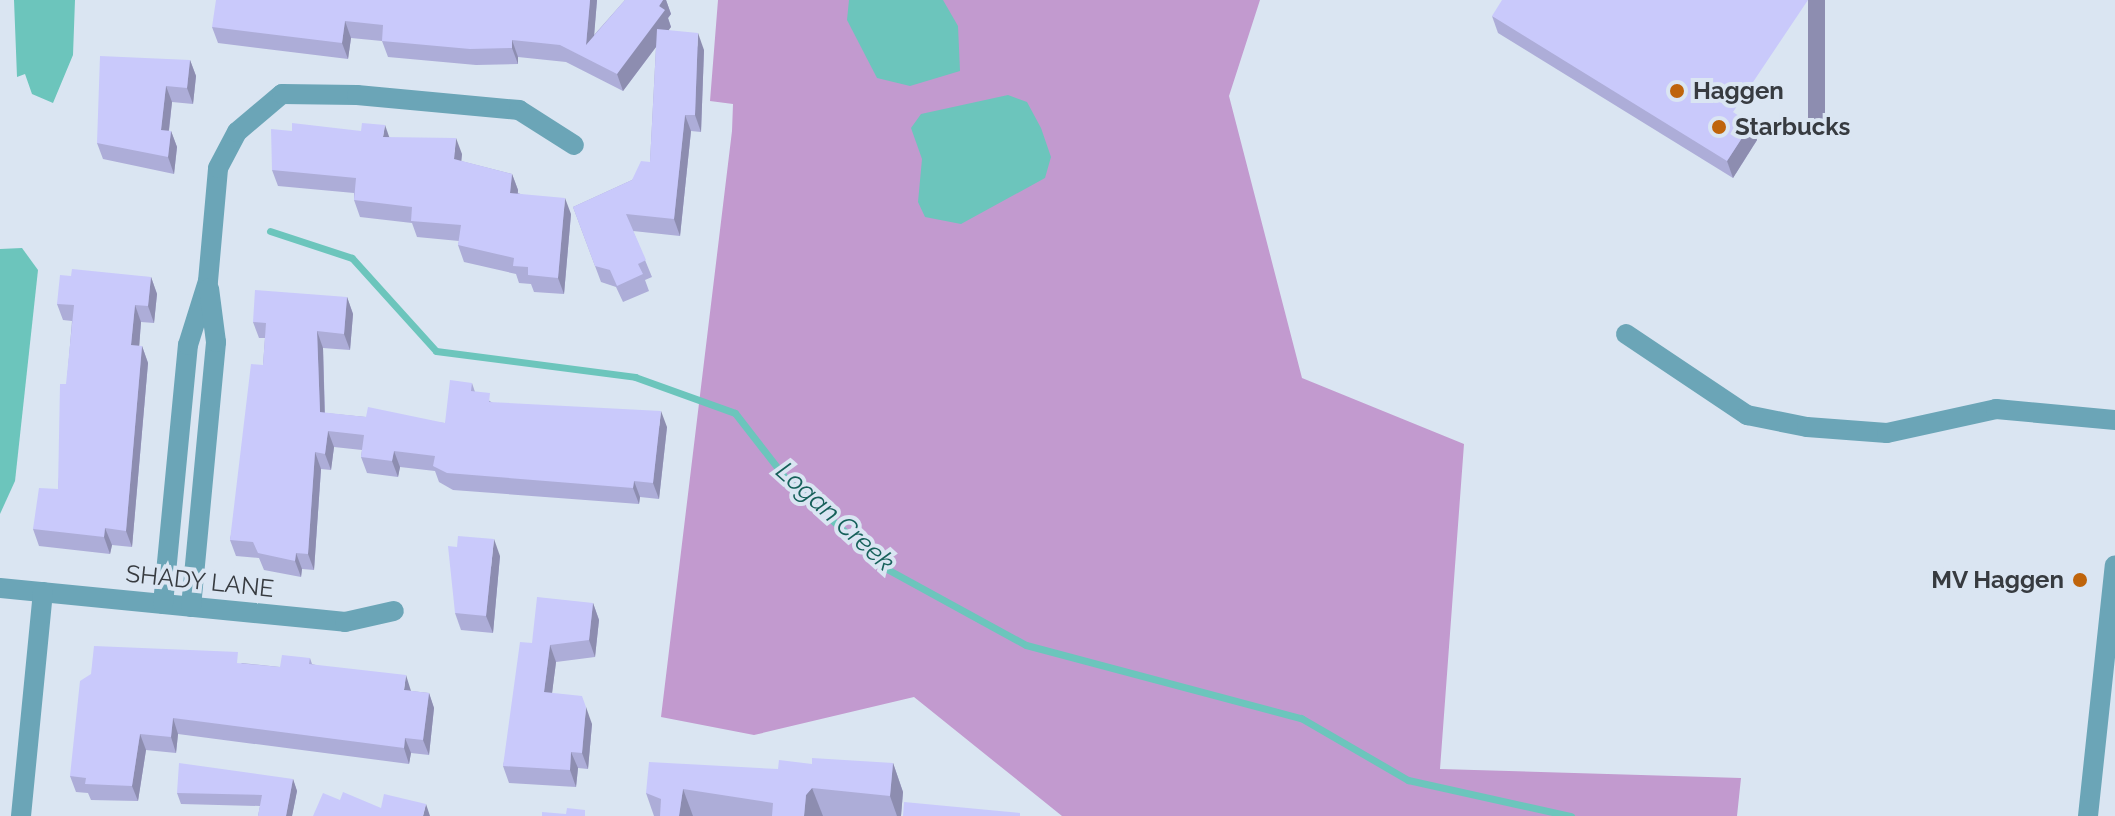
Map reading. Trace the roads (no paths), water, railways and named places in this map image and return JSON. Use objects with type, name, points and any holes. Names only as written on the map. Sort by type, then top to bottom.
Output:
[{"type":"street","points":[[163,604],[188,345],[208,281],[218,168],[237,132],[282,94],[519,110],[574,145]]},
{"type":"street","points":[[191,607],[216,342],[208,281]]},
{"type":"street","points":[[1626,334],[1747,415],[1807,427],[1887,433],[1996,409],[2115,420]]},
{"type":"street","points":[[2088,816],[2115,565]]},
{"type":"street","name":"SHADY LANE","points":[[0,588],[345,622],[394,611]]},
{"type":"street","points":[[21,816],[43,592]]},
{"type":"waterway","name":"Logan Creek","points":[[270,231],[352,258],[436,351],[635,377],[735,413],[787,480],[887,569],[1026,645],[1301,718],[1408,780],[1571,816]]},
{"type":"place","name":"Haggen","points":[[1677,91]]},
{"type":"place","name":"Starbucks","points":[[1719,127]]},
{"type":"place","name":"MV Haggen","points":[[2080,580]]}]
